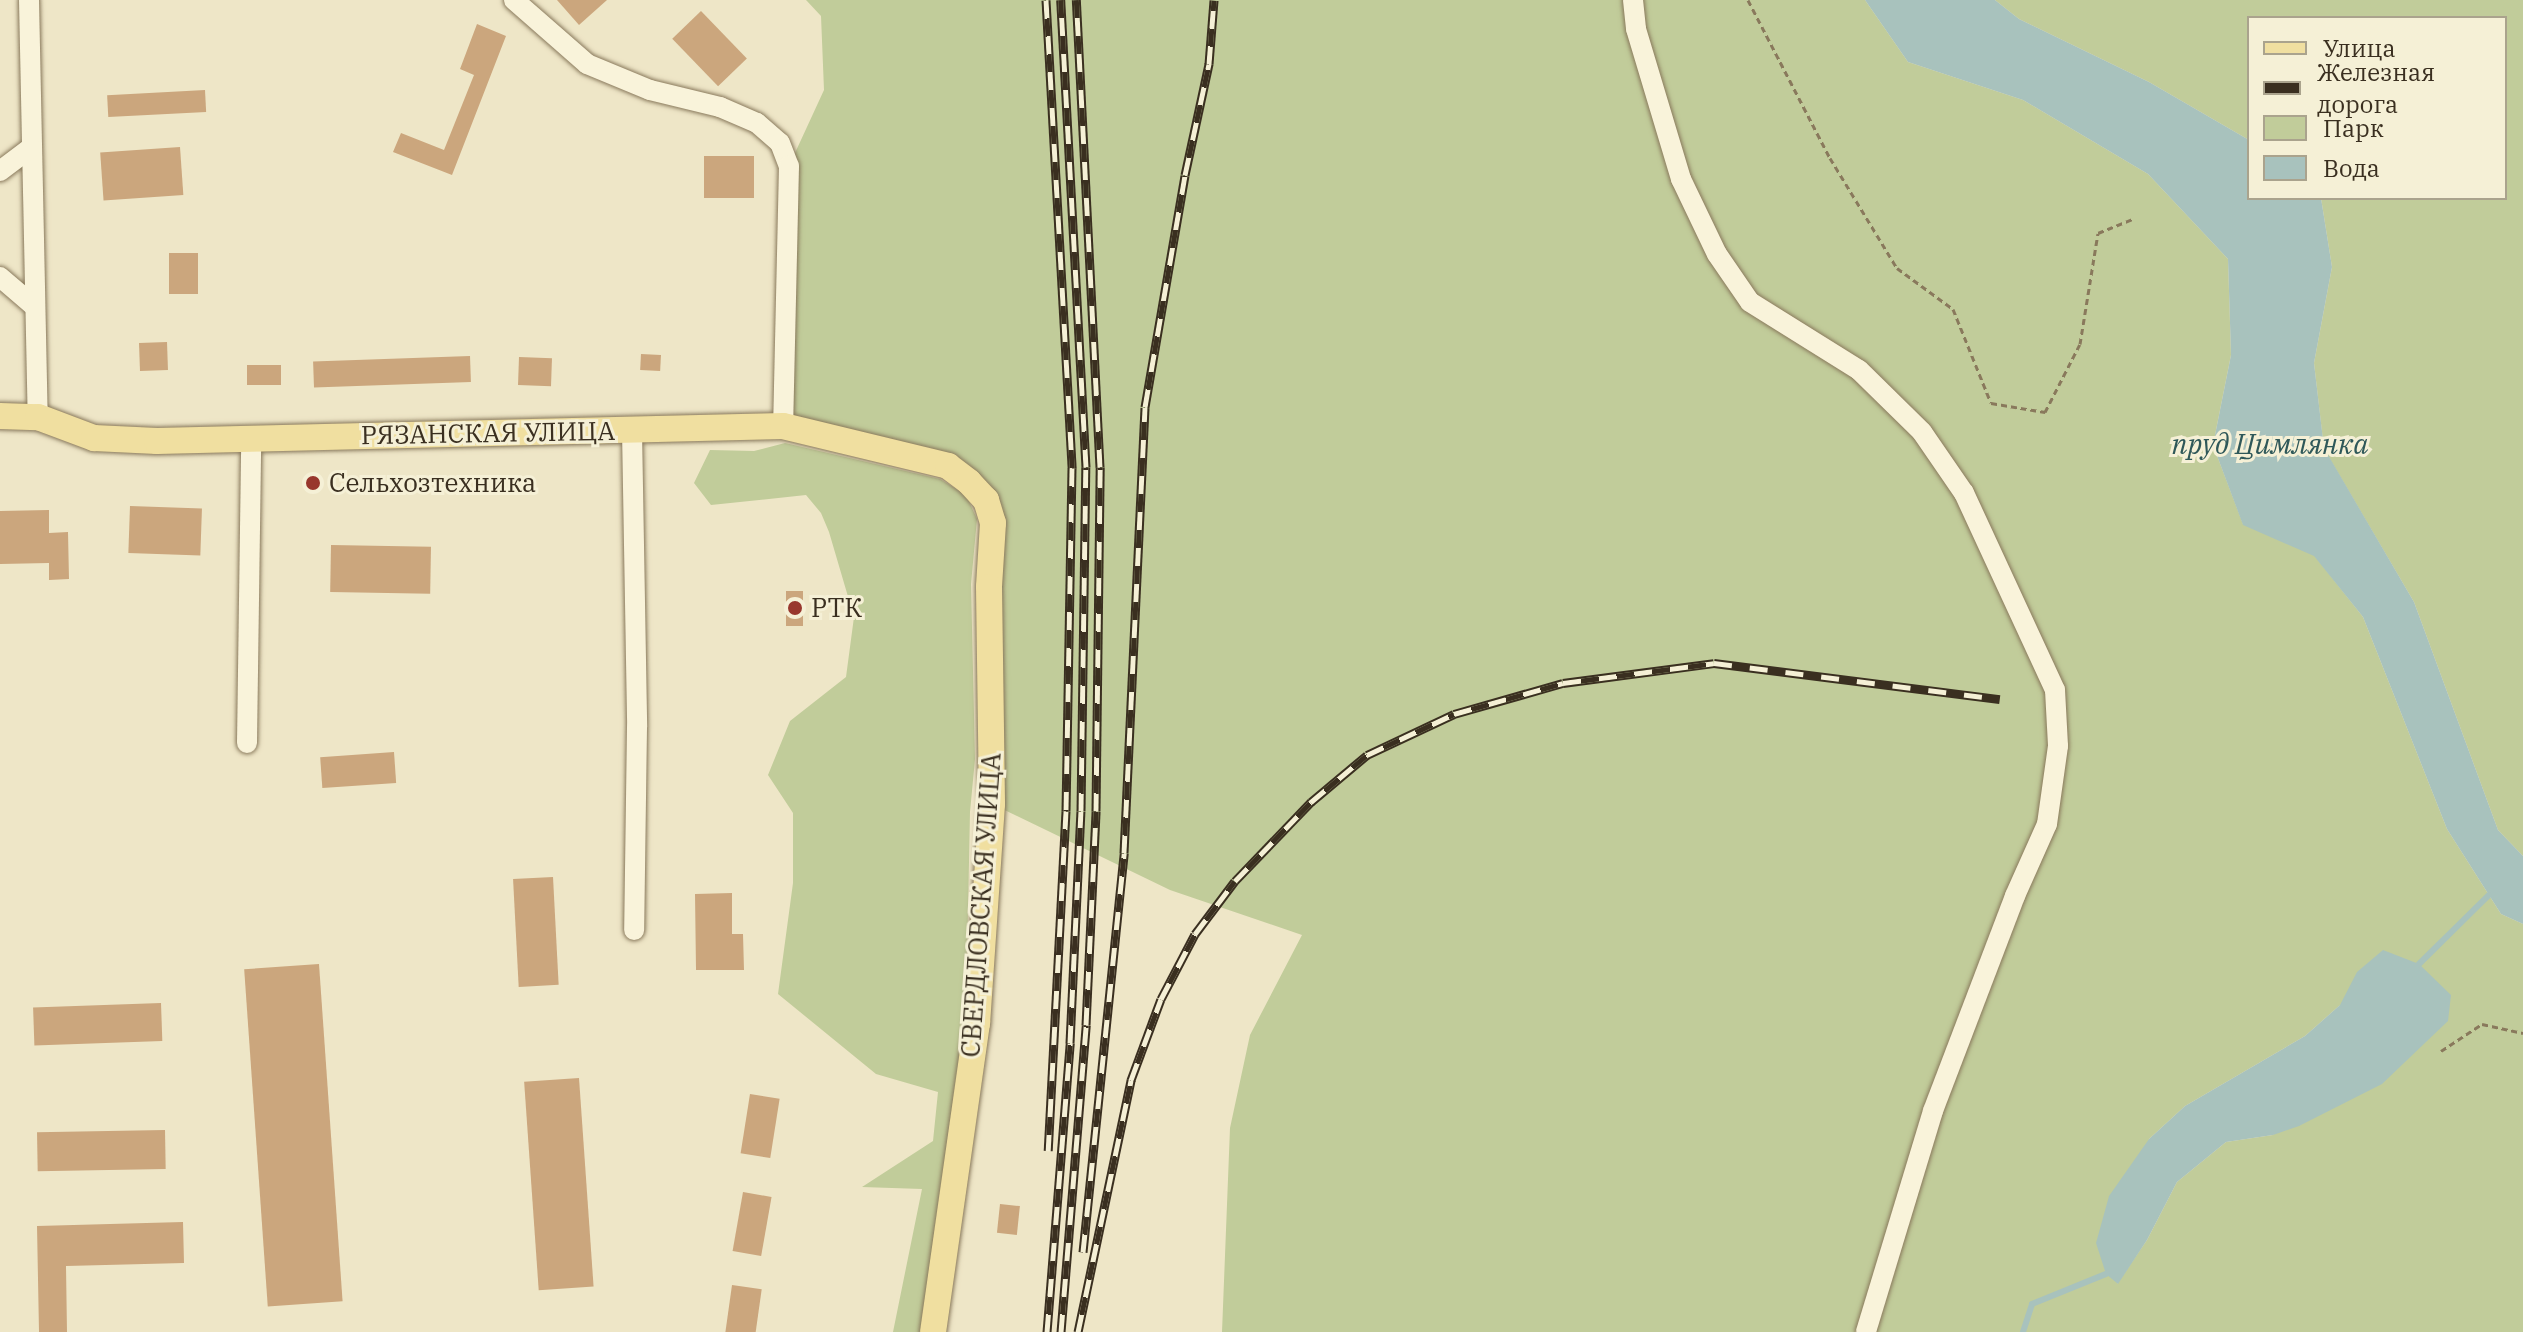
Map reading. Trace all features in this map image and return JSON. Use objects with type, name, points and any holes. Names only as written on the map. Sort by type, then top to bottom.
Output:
[{"type":"main road","name":"РЯЗАНСКАЯ УЛИЦА","points":[[0,416],[38,417],[94,438],[251,439],[783,426],[948,466],[969,482]]},
{"type":"main road","name":"СВЕРДЛОВСКАЯ УЛИЦА","points":[[933,1332],[977,1023],[992,804],[989,587],[993,523],[986,500],[969,482]]},
{"type":"street","points":[[29,0],[38,417]]},
{"type":"street","points":[[514,0],[587,64],[650,90],[720,107],[757,123],[780,143],[789,166],[783,426]]},
{"type":"street","points":[[1633,0],[1636,29],[1681,179],[1717,254],[1750,302],[1859,370],[1922,432],[1964,493],[2055,690],[2058,746],[2047,824],[2015,896],[1933,1111],[1871,1307],[1866,1332]]},
{"type":"street","points":[[0,171],[31,148]]},
{"type":"street","points":[[0,277],[35,307]]},
{"type":"street","points":[[632,430],[637,727],[634,930]]},
{"type":"street","points":[[247,743],[251,439]]},
{"type":"path","points":[[1748,0],[1830,158],[1897,268],[1953,309],[1991,403],[2045,412],[2080,344],[2098,233],[2132,219]]},
{"type":"path","points":[[2441,1051],[2482,1024],[2523,1033]]},
{"type":"green space","points":[[806,0],[1865,0],[1908,62],[2023,100],[2148,174],[2228,259],[2231,355],[2213,445],[2243,524],[2314,555],[2363,617],[2447,829],[2501,914],[2523,924],[2523,1332],[1222,1332],[1230,1128],[1250,1035],[1302,935],[1170,890],[992,804],[993,523],[969,482],[783,426],[789,166],[824,90],[821,16]],"holes":[[[2340,1005],[2273,1135],[2226,1142],[2177,1182],[2147,1240],[2117,1284],[2149,1139],[2185,1106],[2305,1036]]]},
{"type":"green space","points":[[1995,0],[2523,0],[2523,856],[2498,830],[2414,602],[2324,449],[2314,363],[2332,267],[2321,200],[2507,200],[2507,16],[2247,16],[2247,139],[2149,82],[2019,19]]},
{"type":"green space","points":[[785,443],[940,479],[966,495],[977,519],[971,584],[975,759],[970,812],[966,1009],[923,1332],[893,1332],[922,1189],[862,1187],[933,1141],[938,1092],[876,1074],[778,994],[793,883],[793,813],[768,775],[790,721],[846,677],[854,617],[829,532],[821,513],[806,495],[711,505],[694,483],[710,450],[754,451]]},
{"type":"water","name":"пруд Цимлянка","points":[[1865,0],[1995,0],[2019,19],[2149,82],[2247,139],[2247,200],[2321,200],[2332,267],[2314,363],[2324,448],[2414,602],[2498,830],[2523,856],[2523,924],[2501,914],[2447,829],[2363,617],[2314,556],[2243,525],[2213,445],[2231,355],[2228,259],[2148,174],[2023,100],[1908,62]]},
{"type":"water","points":[[2383,950],[2419,964],[2451,995],[2448,1021],[2382,1084],[2299,1126],[2273,1135],[2226,1142],[2177,1182],[2147,1240],[2118,1284],[2106,1274],[2096,1243],[2109,1196],[2149,1139],[2185,1106],[2305,1036],[2340,1005],[2357,972]]},
{"type":"building","points":[[557,0],[607,0],[579,25]]},
{"type":"building","points":[[701,11],[747,58],[718,86],[672,39]]},
{"type":"building","points":[[477,24],[506,36],[452,175],[393,152],[401,133],[444,150],[474,75],[460,69]]},
{"type":"building","points":[[205,90],[206,112],[108,117],[107,95]]},
{"type":"building","points":[[180,147],[183,195],[104,200],[100,153]]},
{"type":"building","points":[[704,156],[754,156],[754,198],[704,198]]},
{"type":"building","points":[[169,253],[198,253],[198,294],[169,294]]},
{"type":"building","points":[[167,342],[168,370],[140,371],[139,343]]},
{"type":"building","points":[[641,354],[661,355],[660,371],[640,370]]},
{"type":"building","points":[[470,356],[471,382],[314,387],[313,361]]},
{"type":"building","points":[[519,357],[552,358],[551,386],[518,385]]},
{"type":"building","points":[[247,365],[281,365],[281,385],[247,385]]},
{"type":"building","points":[[130,506],[202,509],[200,555],[128,553]]},
{"type":"building","points":[[49,510],[49,533],[68,532],[69,579],[49,580],[49,563],[0,564],[0,511]]},
{"type":"building","points":[[331,545],[431,547],[430,594],[330,592]]},
{"type":"building","name":"РТК","points":[[786,591],[803,591],[803,626],[786,626]]},
{"type":"building","points":[[394,752],[396,783],[322,788],[320,757]]},
{"type":"building","points":[[553,877],[559,985],[519,987],[513,879]]},
{"type":"building","points":[[732,893],[732,934],[743,934],[744,970],[696,970],[695,894]]},
{"type":"building","points":[[319,964],[343,1301],[268,1306],[244,969]]},
{"type":"building","points":[[161,1003],[162,1041],[34,1045],[33,1007]]},
{"type":"building","points":[[579,1078],[594,1286],[539,1290],[524,1082]]},
{"type":"building","points":[[750,1094],[780,1099],[770,1158],[741,1153]]},
{"type":"building","points":[[165,1130],[166,1169],[38,1171],[37,1132]]},
{"type":"building","points":[[743,1192],[772,1197],[761,1256],[733,1251]]},
{"type":"building","points":[[1000,1204],[1020,1206],[1017,1235],[997,1233]]},
{"type":"building","points":[[183,1222],[184,1263],[66,1266],[67,1332],[39,1332],[37,1226]]},
{"type":"building","points":[[732,1285],[762,1289],[756,1332],[725,1332]]},
{"type":"waterway","points":[[2419,964],[2489,895]]},
{"type":"waterway","points":[[2023,1332],[2032,1304],[2106,1274]]},
{"type":"railway","points":[[1046,0],[1072,468],[1066,811],[1048,1151]]},
{"type":"railway","points":[[1047,1332],[1070,1043],[1081,811],[1086,467],[1061,0]]},
{"type":"railway","points":[[1061,1332],[1086,1025],[1096,811],[1100,467],[1076,0]]},
{"type":"railway","points":[[1083,1252],[1124,853],[1145,407],[1185,175],[1209,64],[1214,0]]},
{"type":"railway","points":[[1078,1332],[1131,1080],[1161,999],[1195,934],[1235,881],[1311,802],[1367,755],[1454,714],[1563,683],[1714,663],[2000,699]]},
{"type":"place","name":"Сельхозтехника","points":[[313,483]]},
{"type":"place","name":"РТК","points":[[795,608]]}]
